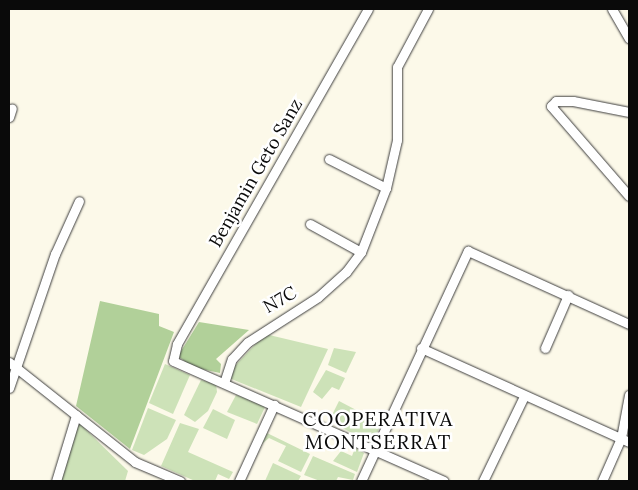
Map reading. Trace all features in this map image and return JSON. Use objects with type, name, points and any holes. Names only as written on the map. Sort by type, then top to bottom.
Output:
[{"type":"street","name":"Benjamin Geto Sanz","points":[[224,383],[178,366],[173,354],[368,9]]},
{"type":"street","name":"N7C","points":[[224,383],[232,359],[248,342],[318,297],[346,272],[361,252],[386,188],[397,140],[397,67],[428,9]]},
{"type":"street","points":[[612,9],[629,38]]},
{"type":"street","points":[[629,112],[573,101],[556,101],[551,106],[629,196]]},
{"type":"street","points":[[329,159],[386,188]]},
{"type":"street","points":[[9,388],[12,364],[79,201]]},
{"type":"street","points":[[310,224],[361,252]]},
{"type":"street","points":[[361,481],[421,348],[468,251],[629,324]]},
{"type":"street","points":[[545,348],[568,295]]},
{"type":"street","points":[[421,348],[625,440]]},
{"type":"street","points":[[12,364],[135,462],[180,481]]},
{"type":"street","points":[[224,383],[444,481]]},
{"type":"street","points":[[602,481],[625,440],[629,395]]},
{"type":"street","points":[[483,481],[524,396]]},
{"type":"street","points":[[239,481],[274,405]]},
{"type":"street","points":[[56,481],[76,415]]},
{"type":"green space","points":[[100,301],[159,314],[159,326],[174,332],[130,449],[76,406]]},
{"type":"green space","points":[[199,322],[249,330],[216,359],[221,364],[220,373],[192,367],[178,356]]},
{"type":"green space","points":[[265,334],[328,349],[301,407],[229,378],[230,371]]},
{"type":"green space","points":[[334,348],[356,352],[346,373],[328,365]]},
{"type":"green space","points":[[165,364],[190,375],[173,414],[149,403]]},
{"type":"green space","points":[[326,370],[345,378],[339,390],[332,387],[322,399],[313,392]]},
{"type":"green space","points":[[201,380],[216,384],[217,392],[208,411],[195,422],[184,415]]},
{"type":"green space","points":[[236,395],[266,405],[257,424],[227,412]]},
{"type":"green space","points":[[339,401],[381,423],[373,444],[329,421]]},
{"type":"green space","points":[[148,408],[176,420],[167,439],[144,455],[132,450]]},
{"type":"green space","points":[[213,409],[235,420],[227,439],[203,428]]},
{"type":"green space","points":[[77,421],[128,471],[125,481],[61,481]]},
{"type":"green space","points":[[180,423],[199,429],[188,452],[233,472],[229,479],[218,474],[215,481],[195,481],[161,466]]},
{"type":"green space","points":[[267,433],[310,454],[301,472],[278,461],[286,446],[269,438],[262,444]]},
{"type":"green space","points":[[355,448],[364,453],[357,472],[333,461],[341,451],[352,456]]},
{"type":"green space","points":[[313,456],[355,474],[353,480],[338,477],[336,481],[320,481],[304,475]]},
{"type":"green space","points":[[273,463],[301,476],[298,481],[265,481]]},
{"type":"district","name":"COOPERATIVA MONTSERRAT","points":[[378,430]]}]
